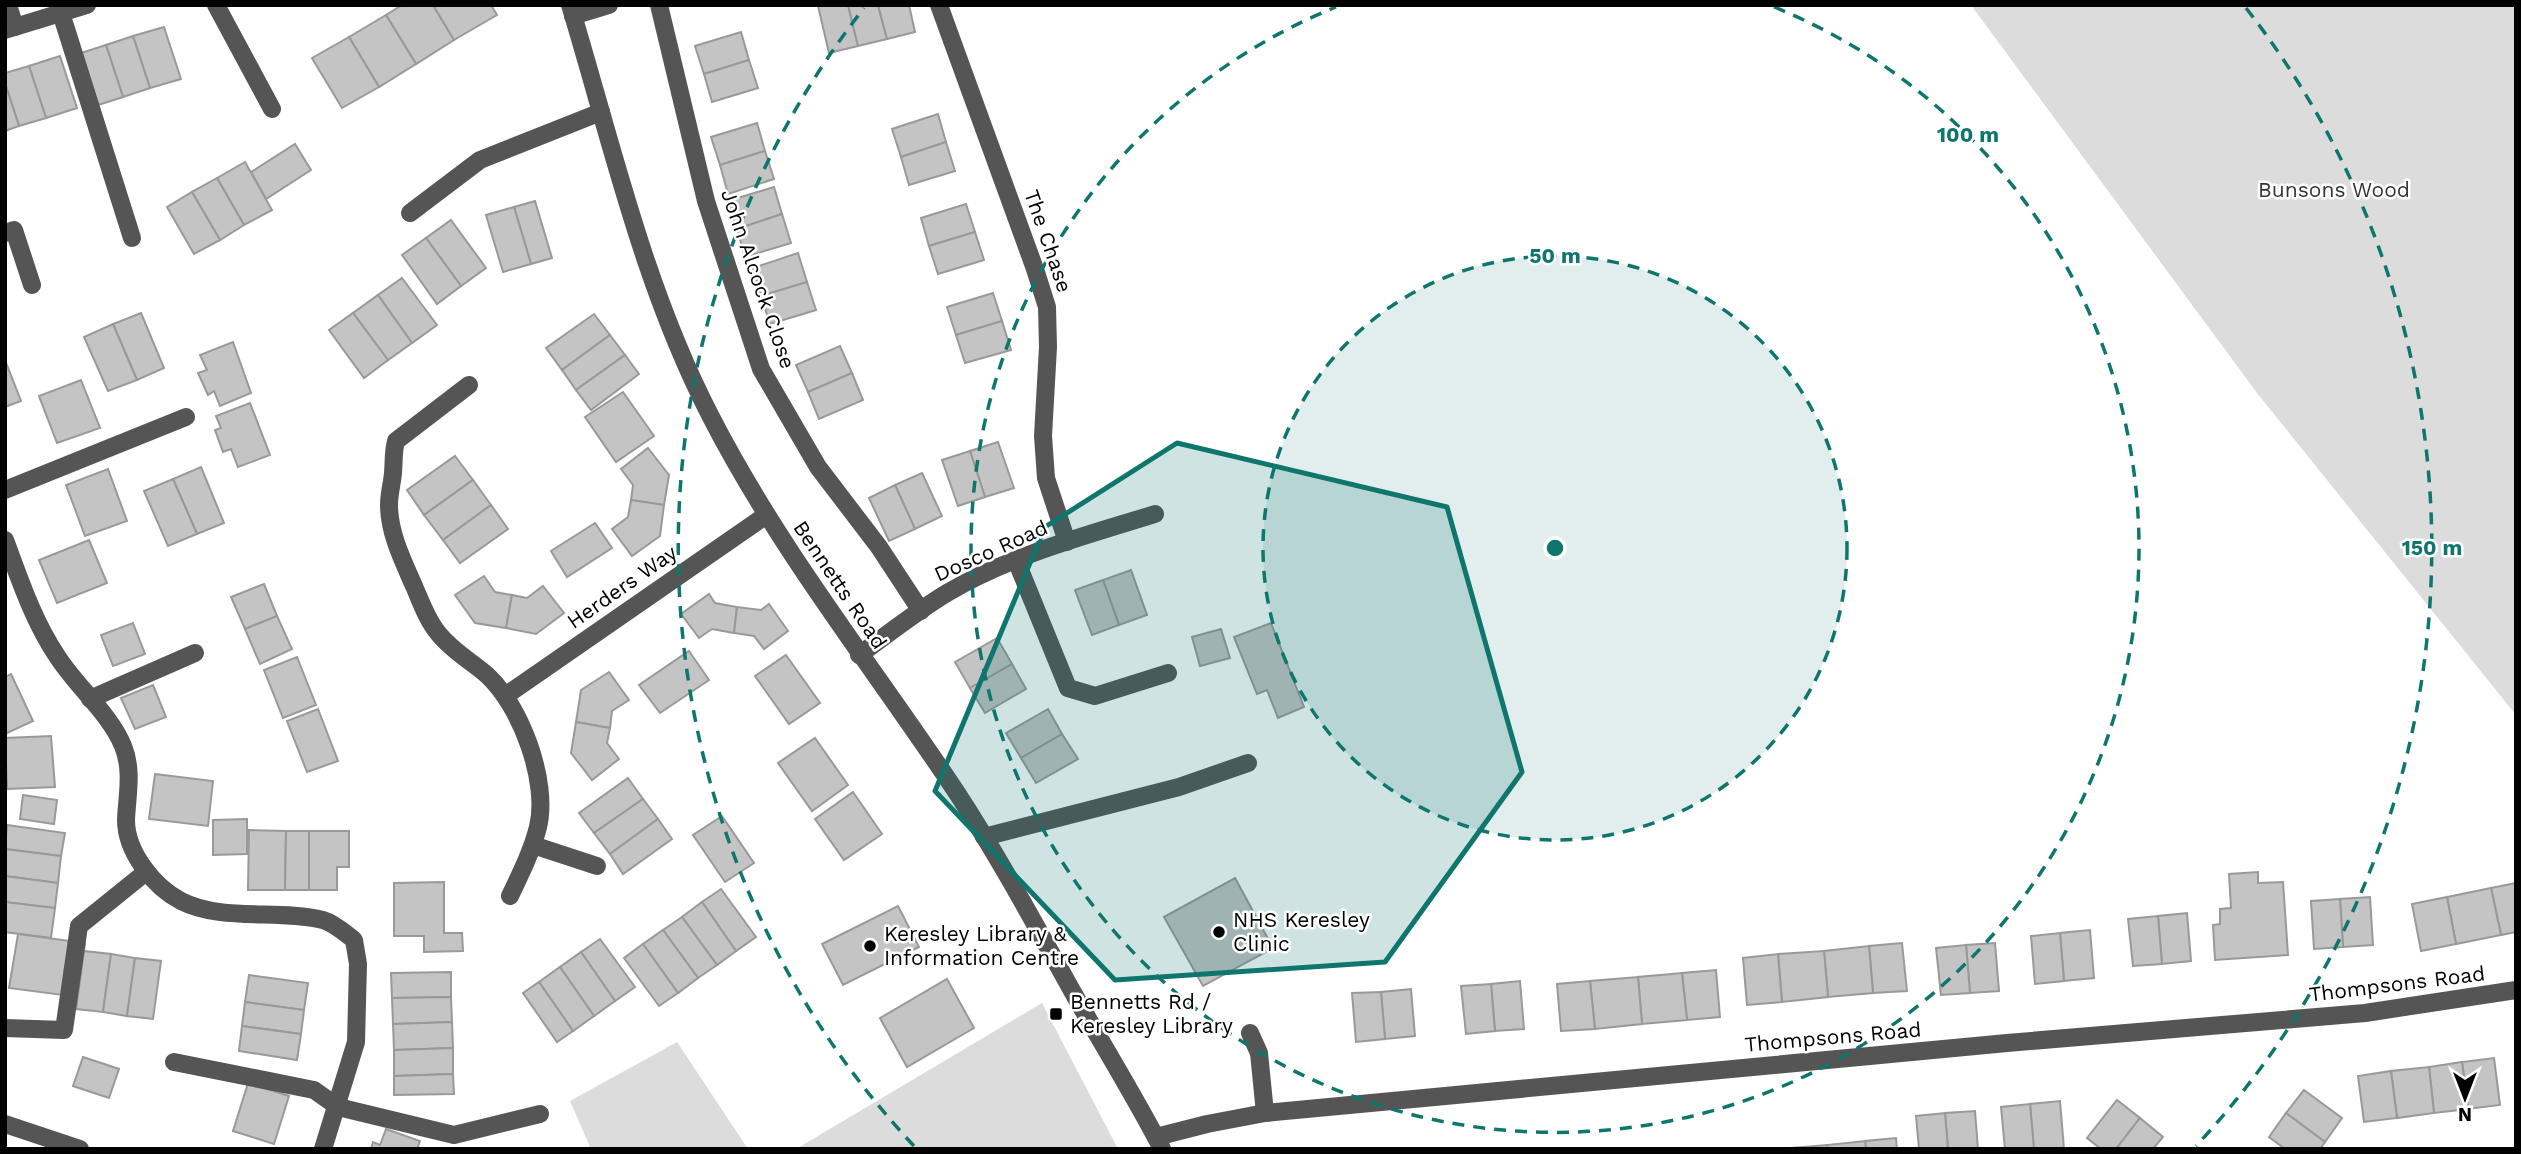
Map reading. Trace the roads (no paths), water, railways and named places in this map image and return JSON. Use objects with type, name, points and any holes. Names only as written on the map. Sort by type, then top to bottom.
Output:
[{"type":"street","points":[[8,5],[10,28],[86,5]]},
{"type":"street","points":[[216,5],[272,109]]},
{"type":"street","points":[[572,11],[609,5]]},
{"type":"street","name":"John Alcock Close","points":[[659,5],[706,201],[761,369],[818,467],[879,547],[921,611]]},
{"type":"street","name":"The Chase","points":[[939,5],[1047,307],[1048,347],[1043,436],[1046,478],[1067,541]]},
{"type":"street","name":"Bennetts Road","points":[[572,11],[640,244],[677,346],[715,425],[765,516],[984,837],[1159,1143]]},
{"type":"street","points":[[61,13],[132,238]]},
{"type":"street","points":[[410,213],[480,160],[601,112]]},
{"type":"street","points":[[5,233],[14,230],[32,285]]},
{"type":"street","points":[[469,386],[396,441],[389,506],[396,541],[424,610],[438,633],[464,659],[487,676],[505,696],[524,729],[532,754],[541,803],[539,824],[533,845],[510,896]]},
{"type":"street","points":[[5,490],[186,417]]},
{"type":"street","name":"Dosco Road","points":[[859,655],[948,592],[1016,560],[1155,514]]},
{"type":"street","name":"Herders Way","points":[[505,696],[765,516]]},
{"type":"street","points":[[5,540],[36,621],[58,658],[123,746],[129,770],[126,824],[134,849],[146,872],[181,901],[214,910],[324,920],[354,940],[358,964],[356,1042],[323,1149]]},
{"type":"street","points":[[1016,560],[1068,688],[1095,696],[1168,673]]},
{"type":"street","points":[[90,699],[195,653]]},
{"type":"street","points":[[984,837],[1179,787],[1248,763]]},
{"type":"street","points":[[533,845],[597,866]]},
{"type":"street","points":[[5,1028],[64,1030],[79,926],[146,872]]},
{"type":"street","name":"Thompsons Road","points":[[1159,1143],[1207,1124],[1265,1113],[2007,1043],[2365,1013],[2516,990]]},
{"type":"street","points":[[1250,1033],[1259,1053],[1265,1113]]},
{"type":"street","points":[[174,1062],[314,1090],[338,1107],[454,1135],[540,1114]]},
{"type":"street","points":[[5,1124],[80,1149]]},
{"type":"place","name":"NHS Keresley Clinic","points":[[1219,932]]},
{"type":"place","name":"Keresley Library & Information Centre","points":[[870,946]]},
{"type":"place","name":"Bennetts Rd / Keresley Library","points":[[1056,1014]]},
{"type":"park label","name":"Bunsons Wood","points":[[2334,190]]}]
